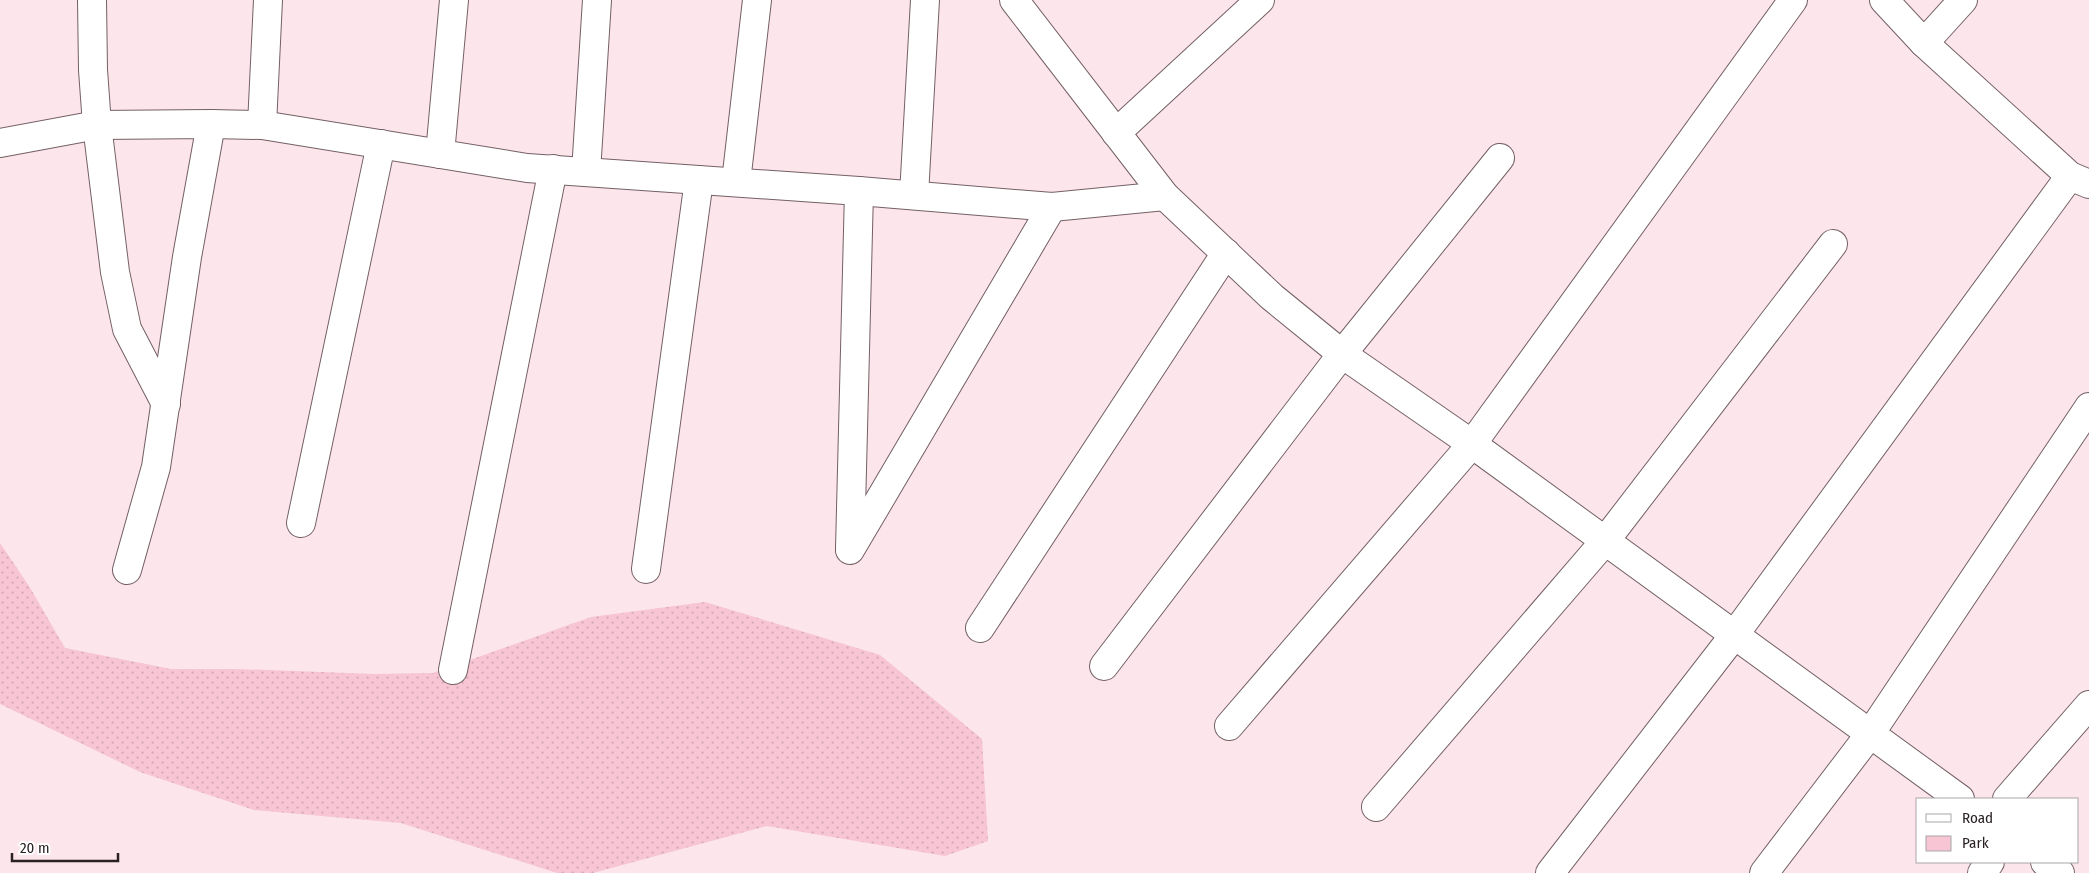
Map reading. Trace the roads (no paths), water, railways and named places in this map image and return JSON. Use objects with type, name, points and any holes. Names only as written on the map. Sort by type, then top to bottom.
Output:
[{"type":"street","points":[[92,0],[93,70],[97,125],[115,272],[127,329],[166,404]]},
{"type":"street","points":[[262,126],[268,0]]},
{"type":"street","points":[[440,154],[454,0]]},
{"type":"street","points":[[586,172],[597,0]]},
{"type":"street","points":[[736,182],[757,0]]},
{"type":"street","points":[[914,195],[925,0]]},
{"type":"street","points":[[1014,0],[1165,196],[1272,297],[1342,354],[1472,444],[1959,798]]},
{"type":"street","points":[[1116,133],[1260,0]]},
{"type":"street","points":[[1229,726],[1472,444],[1793,0]]},
{"type":"street","points":[[1550,873],[1735,634],[2080,180],[1924,43],[1884,0]]},
{"type":"street","points":[[1924,43],[1963,0]]},
{"type":"street","points":[[127,570],[156,467],[187,256],[211,124]]},
{"type":"street","points":[[0,143],[97,125],[211,124],[262,126],[527,168],[914,195],[1052,207],[1165,196]]},
{"type":"street","points":[[301,523],[381,144]]},
{"type":"street","points":[[1104,666],[1342,354],[1500,158]]},
{"type":"street","points":[[454,670],[553,169]]},
{"type":"street","points":[[646,569],[699,180]]},
{"type":"street","points":[[859,191],[850,550],[1052,207]]},
{"type":"street","points":[[1376,807],[1605,541],[1833,244]]},
{"type":"street","points":[[980,628],[1226,253]]},
{"type":"street","points":[[1764,873],[1870,734],[2089,406]]},
{"type":"street","points":[[2008,798],[2089,705]]},
{"type":"street","points":[[2046,863],[2060,873]]}]
